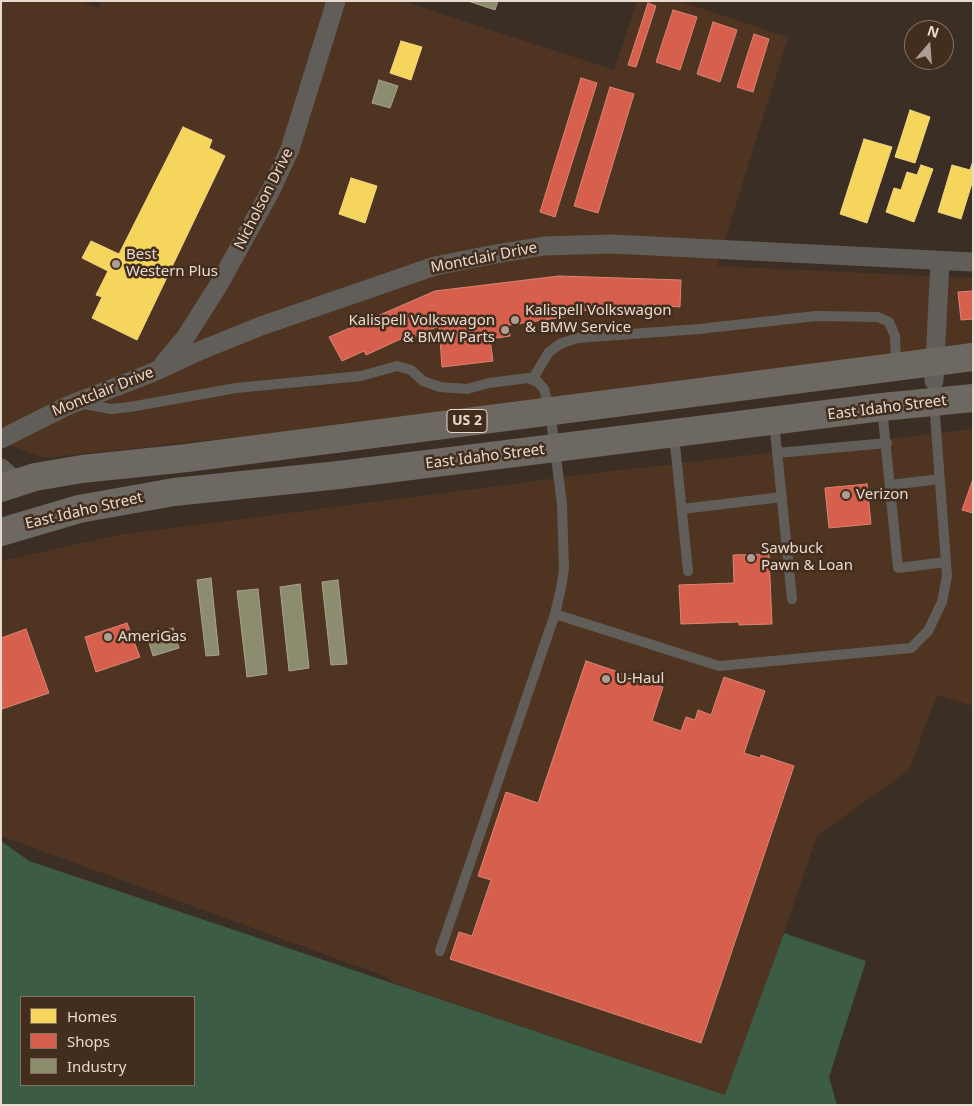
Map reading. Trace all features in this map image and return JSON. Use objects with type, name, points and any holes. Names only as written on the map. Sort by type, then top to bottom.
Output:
[{"type":"highway","name":"East Idaho Street","points":[[1,532],[79,509],[174,492],[339,475],[882,408],[934,381],[973,357]]},
{"type":"highway","name":"East Idaho Street","points":[[6,479],[187,458],[896,366],[973,398]]},
{"type":"highway","points":[[555,449],[593,432],[770,401],[817,376]]},
{"type":"highway","points":[[934,381],[950,390],[973,388]]},
{"type":"street","name":"Nicholson Drive","points":[[149,374],[172,357],[185,338],[218,286],[270,192],[293,140],[336,1]]},
{"type":"street","name":"Montclair Drive","points":[[1,439],[76,402],[149,374],[198,351],[261,326],[436,266],[544,246],[612,244],[940,262],[973,262]]},
{"type":"street","points":[[934,381],[940,262]]},
{"type":"lane","points":[[532,380],[548,352],[560,344],[577,338],[699,329],[816,316],[878,317],[889,322],[894,336],[896,366]]},
{"type":"lane","points":[[76,402],[88,406],[111,409],[130,407],[236,388],[361,376],[397,366],[411,370],[423,381],[440,387],[467,389],[496,382],[532,380],[538,382],[544,389],[550,411],[555,449],[564,535],[564,569],[555,614],[440,951]]},
{"type":"lane","points":[[555,614],[719,666],[911,648],[928,631],[942,602],[947,576],[934,381]]},
{"type":"lane","points":[[882,408],[898,568],[946,562]]},
{"type":"lane","points":[[774,421],[792,599]]},
{"type":"lane","points":[[674,434],[688,571]]},
{"type":"lane","points":[[777,453],[887,443]]},
{"type":"lane","points":[[890,485],[940,478]]},
{"type":"lane","points":[[682,509],[782,497]]},
{"type":"shaded area","points":[[1,1],[79,1],[99,8],[101,1],[402,1],[614,70],[637,1],[678,1],[788,37],[717,266],[973,278],[973,348],[349,425],[44,458],[1,442]]},
{"type":"shaded area","points":[[973,429],[973,706],[937,695],[909,770],[817,836],[726,1095],[399,985],[384,976],[1,836],[1,561],[118,535],[605,472]]},
{"type":"green space","points":[[1,841],[29,861],[725,1095],[784,933],[866,961],[829,1077],[837,1105],[1,1105]]},
{"type":"building: Homes","points":[[401,41],[422,47],[411,80],[390,73]]},
{"type":"building: Homes","points":[[910,110],[930,117],[915,163],[895,157]]},
{"type":"building: Homes","points":[[183,127],[212,140],[209,148],[225,156],[137,340],[92,318],[102,297],[96,295],[108,271],[82,258],[91,241],[119,254]]},
{"type":"building: Homes","points":[[864,139],[892,147],[867,223],[840,214]]},
{"type":"building: Homes","points":[[973,161],[973,180],[961,219],[938,212],[952,165],[970,170]]},
{"type":"building: Homes","points":[[921,165],[933,169],[914,222],[886,212],[894,188],[901,190],[907,172],[917,175]]},
{"type":"building: Homes","points":[[351,178],[377,186],[365,223],[339,214]]},
{"type":"building: Shops","points":[[648,3],[656,6],[636,67],[628,65]]},
{"type":"building: Shops","points":[[673,10],[697,17],[680,70],[656,62]]},
{"type":"building: Shops","points":[[713,22],[737,30],[720,82],[697,74]]},
{"type":"building: Shops","points":[[754,34],[769,39],[753,92],[737,87]]},
{"type":"building: Shops","points":[[581,78],[597,83],[555,217],[540,212]]},
{"type":"building: Shops","points":[[610,87],[634,94],[598,213],[574,206]]},
{"type":"building: Shops","points":[[559,276],[681,280],[680,307],[655,305],[655,308],[609,307],[609,311],[564,310],[565,317],[509,325],[510,336],[490,339],[493,361],[442,367],[439,326],[405,341],[403,338],[366,355],[364,351],[342,361],[329,337],[435,291]]},
{"type":"building: Shops","points":[[973,291],[973,319],[961,320],[958,292]]},
{"type":"building: Shops","points":[[973,479],[973,513],[962,510]]},
{"type":"building: Shops","points":[[867,484],[871,524],[829,528],[825,488]]},
{"type":"building: Shops","points":[[769,554],[772,624],[739,625],[739,622],[681,624],[679,585],[734,583],[733,555]]},
{"type":"building: Shops","points":[[127,623],[140,657],[96,672],[85,637]]},
{"type":"building: Shops","points":[[26,629],[49,693],[2,709],[1,638]]},
{"type":"building: Shops","points":[[586,661],[663,687],[652,721],[681,731],[686,717],[695,720],[698,710],[711,715],[724,677],[765,691],[744,753],[760,758],[761,755],[794,766],[701,1043],[450,959],[459,932],[472,936],[491,880],[478,876],[506,792],[538,803]]},
{"type":"building: Industry","points":[[468,1],[498,1],[495,10]]},
{"type":"building: Industry","points":[[379,80],[398,86],[390,108],[372,103]]},
{"type":"building: Industry","points":[[211,578],[219,655],[206,656],[197,580]]},
{"type":"building: Industry","points":[[338,580],[347,664],[331,665],[322,582]]},
{"type":"building: Industry","points":[[300,584],[309,668],[289,671],[280,587]]},
{"type":"building: Industry","points":[[258,589],[267,674],[247,677],[237,591]]},
{"type":"building: Industry","points":[[173,628],[179,648],[153,656],[148,639],[160,635],[160,632]]},
{"type":"place","name":"Best Western Plus","points":[[116,264]]},
{"type":"place","name":"Kalispell Volkswagon & BMW Service","points":[[515,320]]},
{"type":"place","name":"Kalispell Volkswagon & BMW Parts","points":[[505,330]]},
{"type":"place","name":"Verizon","points":[[846,495]]},
{"type":"place","name":"Sawbuck Pawn & Loan","points":[[751,558]]},
{"type":"place","name":"AmeriGas","points":[[108,637]]},
{"type":"place","name":"U-Haul","points":[[606,679]]}]
